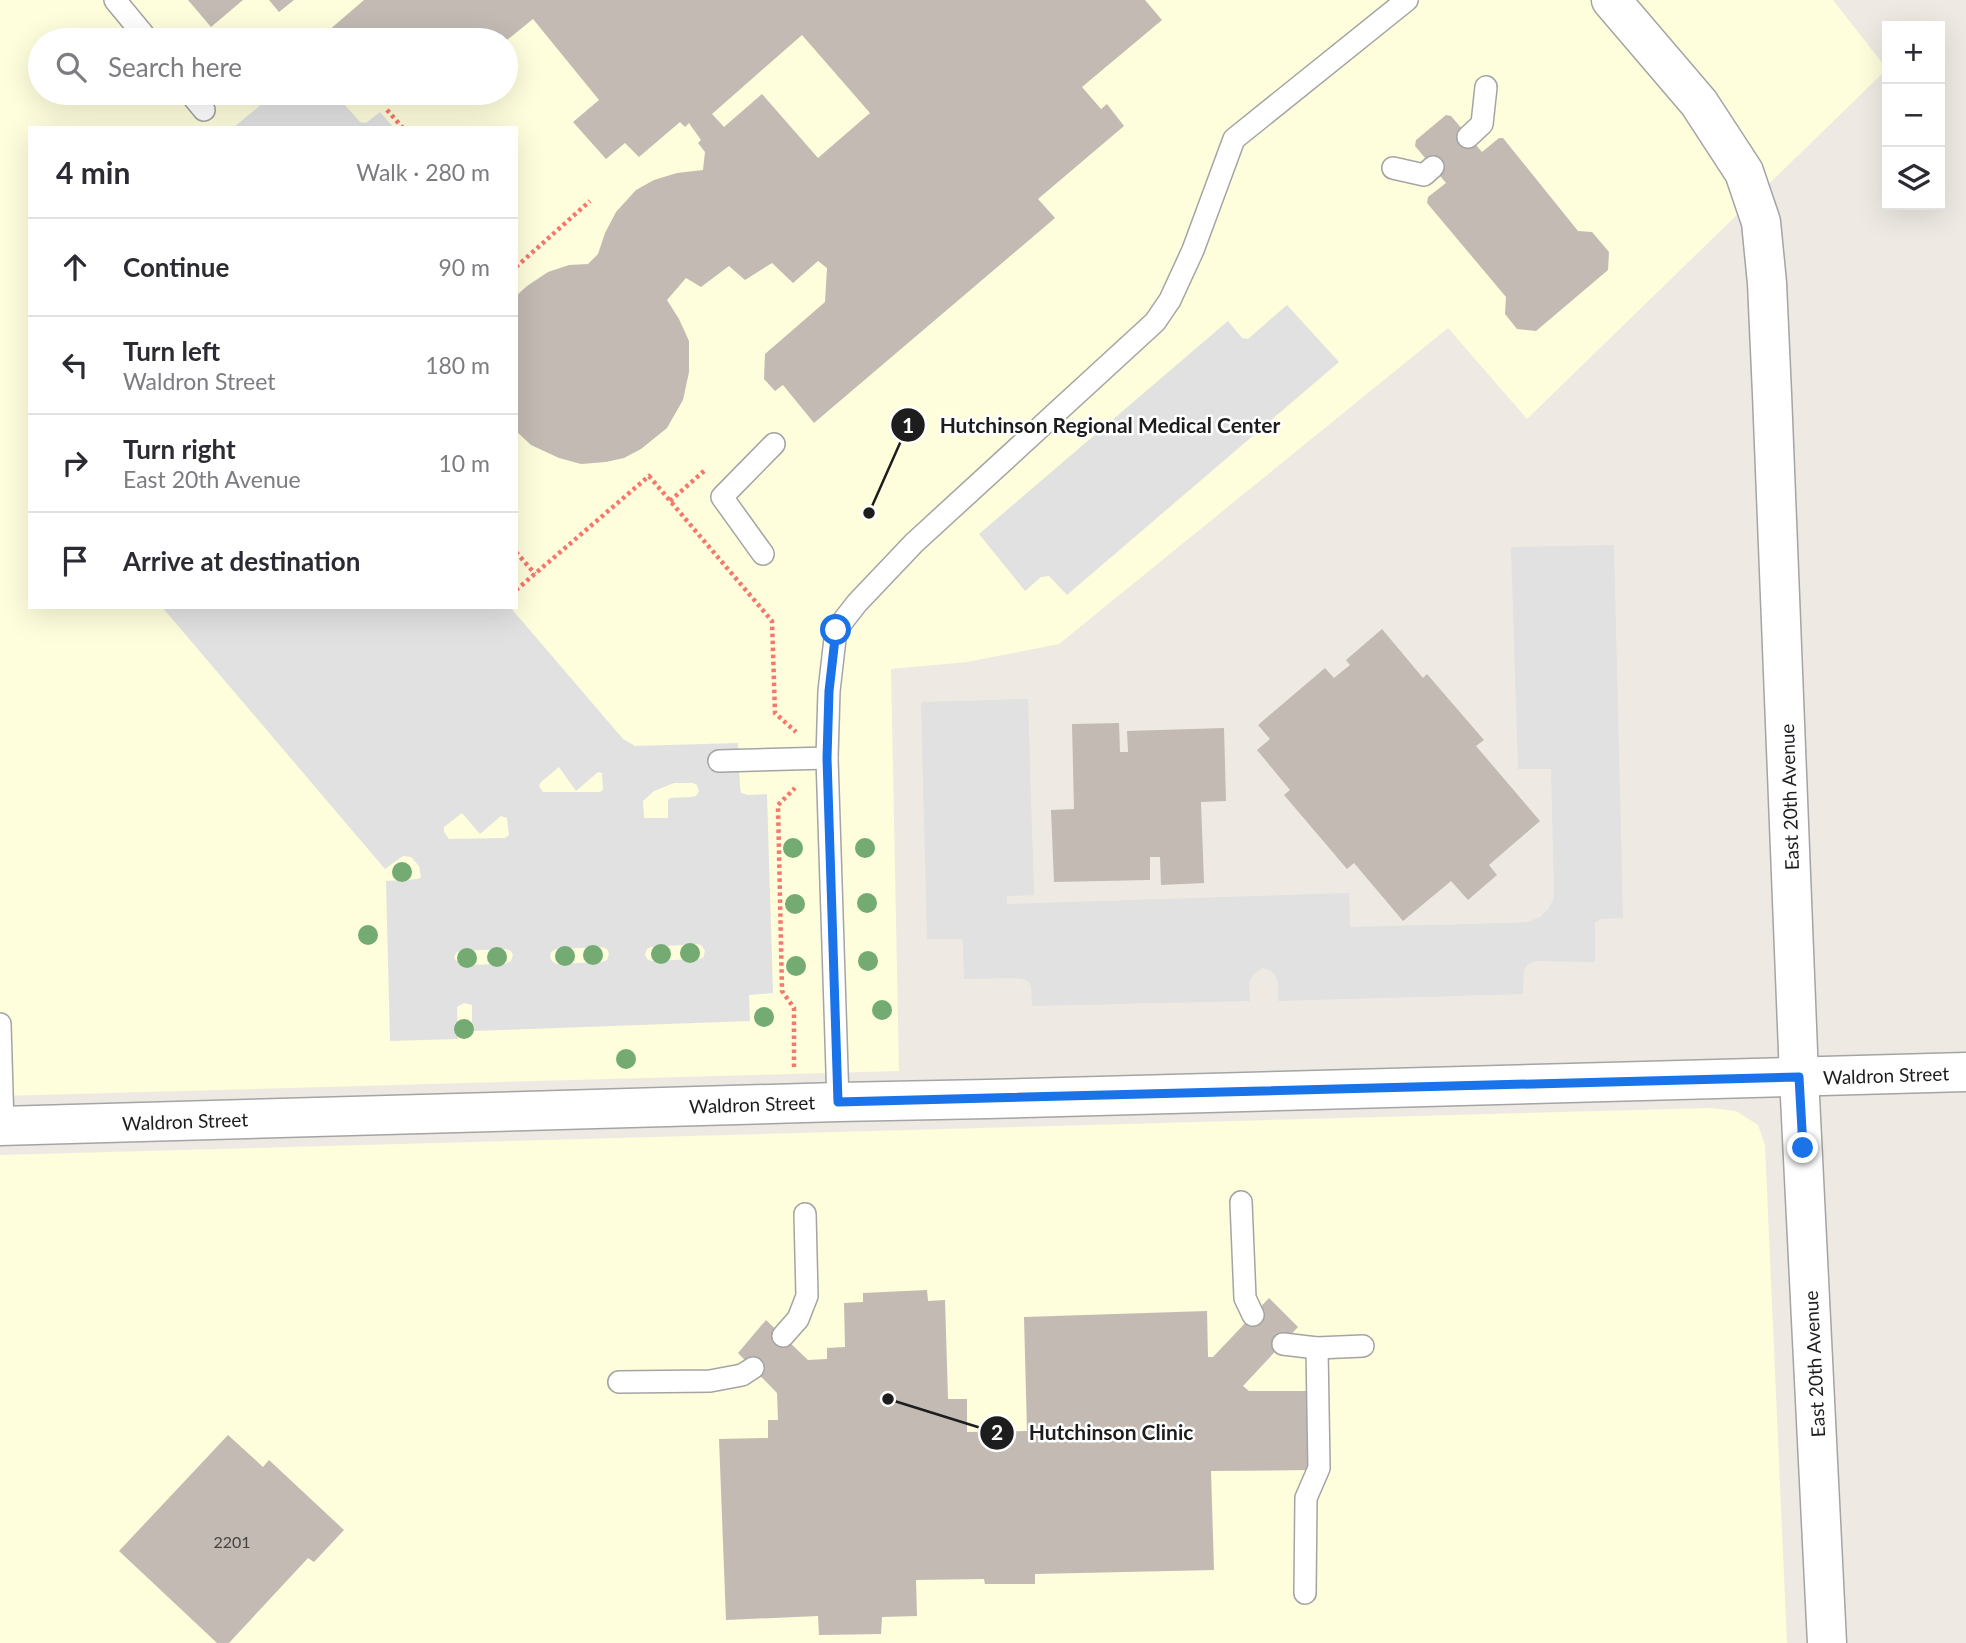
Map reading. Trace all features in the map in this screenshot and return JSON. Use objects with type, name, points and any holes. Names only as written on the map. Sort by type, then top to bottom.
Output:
[{"type":"street","name":"East 20th Avenue","points":[[1611,0],[1699,103],[1744,172],[1761,222],[1767,283],[1799,1077],[1828,1643]]},
{"type":"street","name":"Waldron Street","points":[[2,1126],[1966,1072]]},
{"type":"lane","points":[[116,0],[138,28]]},
{"type":"lane","points":[[838,1102],[827,758],[829,691],[836,630],[857,603],[914,542],[1155,322],[1170,300],[1193,250],[1234,139],[1406,0]]},
{"type":"lane","points":[[1468,137],[1482,124],[1486,88]]},
{"type":"lane","points":[[200,105],[204,110]]},
{"type":"lane","points":[[1393,168],[1424,174],[1433,167]]},
{"type":"lane","points":[[763,554],[722,497],[774,444]]},
{"type":"lane","points":[[719,761],[827,758]]},
{"type":"lane","points":[[0,1024],[2,1126]]},
{"type":"lane","points":[[1241,1202],[1245,1298],[1253,1315]]},
{"type":"lane","points":[[783,1336],[798,1319],[807,1296],[805,1214]]},
{"type":"lane","points":[[1283,1344],[1317,1348],[1363,1346]]},
{"type":"lane","points":[[1305,1593],[1306,1498],[1319,1468],[1317,1348]]},
{"type":"lane","points":[[619,1382],[710,1381],[742,1375],[753,1368]]},
{"type":"path","points":[[387,110],[401,126]]},
{"type":"path","points":[[518,263],[590,201]]},
{"type":"path","points":[[518,588],[649,476],[772,621],[775,713],[796,732]]},
{"type":"path","points":[[518,554],[535,574]]},
{"type":"path","points":[[794,1072],[794,1008],[782,991],[778,805],[795,788]]},
{"type":"shaded area","points":[[0,0],[1833,0],[1882,63],[1882,74],[1527,419],[1448,328],[1059,644],[967,662],[891,669],[899,1071],[0,1096]]},
{"type":"shaded area","points":[[261,105],[345,105],[360,122],[366,123],[380,112],[392,126],[235,126]]},
{"type":"shaded area","points":[[1287,305],[1339,362],[1067,595],[1049,576],[1041,577],[1025,591],[979,534],[1228,321],[1242,338],[1248,339]]},
{"type":"shaded area","points":[[1614,545],[1623,918],[1601,919],[1595,923],[1595,962],[1536,961],[1528,964],[1524,970],[1523,994],[1278,1001],[1275,975],[1262,968],[1249,982],[1250,1001],[1032,1006],[1031,987],[1029,982],[1023,979],[964,979],[962,939],[927,939],[921,702],[1028,699],[1034,895],[1007,896],[1007,904],[1349,893],[1350,927],[1510,923],[1528,922],[1540,917],[1549,908],[1554,897],[1551,769],[1518,769],[1511,547]]},
{"type":"shaded area","points":[[164,609],[512,609],[623,739],[635,746],[738,743],[741,793],[767,794],[773,993],[749,995],[750,1021],[472,1031],[472,1005],[464,1003],[457,1007],[458,1039],[390,1041],[386,881],[421,877],[419,866],[411,857],[403,856],[385,869]],"holes":[[[559,767],[576,791],[598,772],[602,773],[603,790],[600,792],[543,792],[539,786],[541,782]],[[674,783],[693,783],[699,791],[696,796],[670,798],[668,818],[644,818],[643,801],[654,791]],[[462,813],[480,834],[501,816],[507,818],[509,835],[505,838],[449,839],[444,827]],[[698,944],[705,951],[703,958],[651,961],[645,955],[651,947]],[[602,947],[607,949],[609,954],[607,960],[602,962],[556,964],[550,957],[551,952],[556,949]],[[506,949],[513,955],[511,961],[505,964],[460,965],[454,958],[460,951]]]},
{"type":"shaded area","points":[[1710,1108],[1736,1111],[1758,1125],[1765,1145],[1787,1643],[0,1643],[0,1155]]},
{"type":"building","points":[[188,0],[243,0],[211,27]]},
{"type":"building","points":[[269,0],[294,0],[279,12]]},
{"type":"building","points":[[364,0],[1145,0],[1162,20],[1082,87],[1101,109],[1107,104],[1124,126],[1038,199],[1055,218],[814,423],[783,385],[775,391],[764,379],[765,354],[825,302],[827,268],[818,261],[793,283],[772,263],[745,280],[729,266],[701,287],[686,278],[667,300],[689,341],[689,372],[683,400],[667,428],[641,449],[624,458],[581,464],[559,458],[531,445],[518,433],[518,294],[548,272],[569,265],[588,264],[598,254],[616,212],[636,190],[654,180],[677,173],[703,170],[705,152],[698,143],[701,140],[689,123],[685,127],[680,122],[639,157],[625,143],[606,159],[573,122],[599,100],[533,19],[518,31],[518,28],[331,28]],"holes":[[[802,35],[870,113],[818,158],[762,94],[724,127],[712,114]]]},
{"type":"building","points":[[1446,115],[1451,116],[1482,152],[1499,138],[1503,138],[1578,231],[1592,232],[1609,252],[1608,270],[1536,331],[1517,329],[1505,314],[1506,297],[1427,203],[1428,197],[1446,183],[1415,146],[1416,140]]},
{"type":"building","points":[[1382,629],[1423,678],[1427,674],[1484,740],[1476,746],[1540,821],[1489,865],[1497,875],[1468,900],[1451,881],[1403,921],[1354,863],[1347,869],[1284,795],[1290,790],[1257,750],[1270,739],[1258,725],[1325,668],[1334,678],[1350,665],[1346,660]]},
{"type":"building","points":[[1119,723],[1120,752],[1128,752],[1127,731],[1224,728],[1226,801],[1201,802],[1204,883],[1161,885],[1160,857],[1150,857],[1150,880],[1054,882],[1051,810],[1074,809],[1072,724]]},
{"type":"building","points":[[927,1290],[928,1301],[945,1300],[948,1399],[967,1399],[967,1432],[1027,1431],[1024,1317],[1207,1311],[1208,1357],[1213,1357],[1269,1298],[1298,1327],[1243,1386],[1249,1391],[1307,1391],[1307,1416],[1314,1416],[1309,1470],[1211,1471],[1214,1570],[1035,1574],[1035,1584],[985,1584],[984,1579],[916,1580],[917,1616],[882,1617],[881,1634],[819,1635],[818,1616],[726,1620],[719,1439],[768,1438],[768,1420],[778,1420],[777,1393],[738,1353],[766,1320],[808,1360],[827,1359],[827,1348],[845,1347],[844,1303],[863,1302],[863,1293]]},
{"type":"building","points":[[228,1435],[263,1467],[269,1460],[344,1530],[314,1562],[308,1558],[229,1643],[217,1643],[119,1551]]},
{"type":"place","name":"Hutchinson Regional Medical Center","points":[[869,513]]},
{"type":"place","name":"Hutchinson Clinic","points":[[888,1399]]},
{"type":"route","points":[[836,630],[829,691],[827,758],[838,1102],[1799,1077],[1803,1148]]}]
